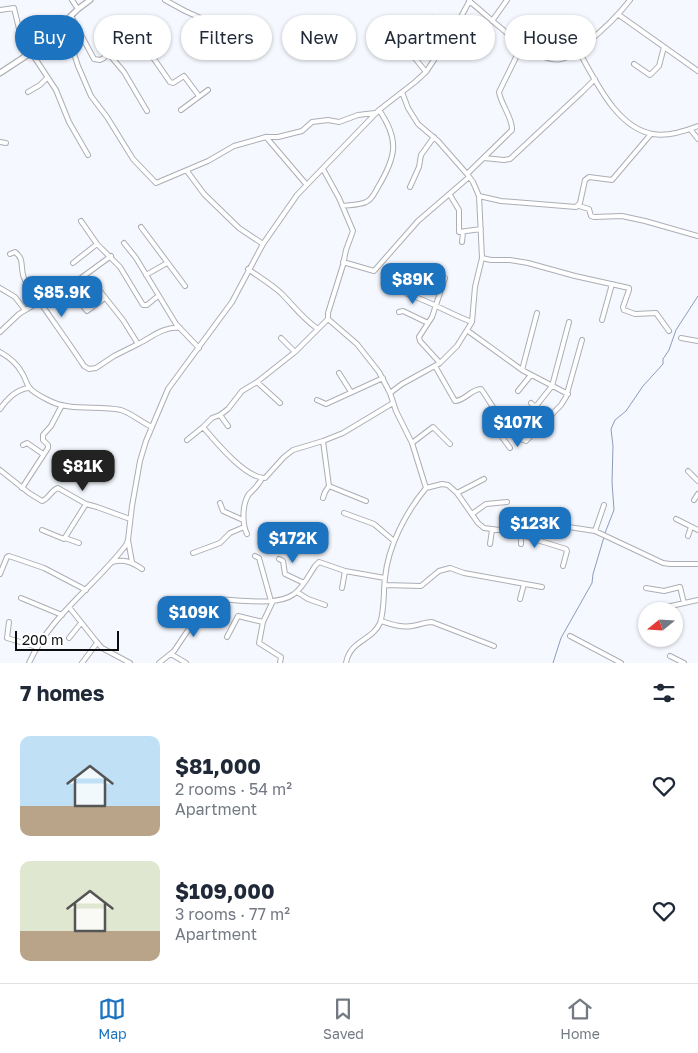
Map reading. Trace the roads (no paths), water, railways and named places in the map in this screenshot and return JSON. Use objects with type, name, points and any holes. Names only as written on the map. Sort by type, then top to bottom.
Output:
[{"type":"street","points":[[72,0],[78,9]]},
{"type":"street","points":[[73,15],[90,0]]},
{"type":"street","points":[[165,0],[194,15]]},
{"type":"street","points":[[495,17],[507,0]]},
{"type":"street","points":[[596,36],[606,28],[630,0]]},
{"type":"street","points":[[462,15],[469,1],[485,15]]},
{"type":"street","points":[[0,10],[14,8],[15,15]]},
{"type":"street","points":[[618,15],[698,71]]},
{"type":"street","points":[[495,23],[505,31]]},
{"type":"street","points":[[84,39],[94,59]]},
{"type":"street","points":[[634,64],[650,75],[659,66],[664,47]]},
{"type":"street","points":[[0,73],[20,60]]},
{"type":"street","points":[[35,60],[56,90],[69,122],[88,155]]},
{"type":"street","points":[[76,60],[91,96],[138,165],[156,183],[187,171],[234,146],[266,137],[278,137],[304,130],[312,122],[328,120],[339,122],[358,115],[377,112]]},
{"type":"street","points":[[114,60],[124,72],[147,111]]},
{"type":"street","points":[[155,60],[170,82],[173,83],[184,76],[198,96]]},
{"type":"street","points":[[416,60],[426,72]]},
{"type":"street","points":[[132,562],[128,540],[140,461],[152,426],[168,389],[232,302],[263,244],[306,184],[323,169],[377,112],[426,72],[434,60]]},
{"type":"street","points":[[344,262],[374,271],[418,221],[450,195],[512,130],[512,123],[502,105],[499,92],[515,60]]},
{"type":"street","points":[[584,60],[600,89],[620,115],[638,128],[651,134],[665,134],[698,126]]},
{"type":"street","points":[[28,92],[47,78]]},
{"type":"street","points":[[484,158],[510,159],[594,79]]},
{"type":"street","points":[[181,110],[208,90]]},
{"type":"street","points":[[390,392],[440,363],[468,331],[472,322],[475,287],[482,258],[479,196],[468,176],[434,138],[418,124],[408,108],[402,92]]},
{"type":"street","points":[[343,206],[365,203],[370,200],[394,153],[394,143],[390,131],[377,112]]},
{"type":"street","points":[[690,129],[698,139]]},
{"type":"street","points":[[579,206],[585,180],[589,177],[612,180],[651,134]]},
{"type":"street","points":[[266,137],[306,184]]},
{"type":"street","points":[[410,187],[419,167],[421,155],[434,138]]},
{"type":"street","points":[[0,142],[6,143]]},
{"type":"street","points":[[187,440],[212,418],[228,409],[242,391],[257,382],[295,352],[328,319],[328,313],[353,231],[343,206],[323,169]]},
{"type":"street","points":[[187,171],[204,194],[239,228],[263,244]]},
{"type":"street","points":[[450,195],[458,206],[460,215],[459,231],[462,232],[462,242]]},
{"type":"street","points":[[479,196],[501,201],[571,208],[579,206],[590,210],[591,216],[594,217],[622,216],[698,236]]},
{"type":"street","points":[[81,221],[97,244],[110,256],[127,278],[143,305],[147,305],[158,296]]},
{"type":"street","points":[[141,227],[185,286]]},
{"type":"street","points":[[462,232],[481,229]]},
{"type":"street","points":[[124,243],[136,258],[158,296],[180,328],[199,348]]},
{"type":"street","points":[[73,263],[97,244]]},
{"type":"street","points":[[10,254],[15,252],[22,260],[24,267],[23,275],[39,302],[84,366],[89,369],[96,368],[114,356],[166,329],[172,327],[180,328]]},
{"type":"street","points":[[81,278],[110,256]]},
{"type":"street","points":[[482,258],[495,261],[523,262],[629,289],[623,307],[624,310],[635,314],[656,313],[669,331]]},
{"type":"street","points":[[146,275],[167,263]]},
{"type":"street","points":[[248,270],[276,289],[304,319],[318,329]]},
{"type":"street","points":[[440,363],[419,339],[437,305],[445,278]]},
{"type":"street","points":[[92,281],[123,320],[138,344]]},
{"type":"street","points":[[602,320],[612,284]]},
{"type":"street","points":[[0,288],[15,297],[25,310]]},
{"type":"street","points":[[72,293],[87,311],[106,298]]},
{"type":"street","points":[[407,294],[437,305],[453,315],[472,322]]},
{"type":"street","points":[[0,332],[18,314],[39,302]]},
{"type":"street","points":[[399,312],[403,311],[428,323]]},
{"type":"street","points":[[522,370],[537,313]]},
{"type":"street","points":[[328,319],[357,344],[375,365],[383,378],[412,443],[426,488]]},
{"type":"street","points":[[531,403],[537,405],[552,386],[569,322]]},
{"type":"street","points":[[468,331],[522,370],[568,394]]},
{"type":"street","points":[[281,338],[295,352]]},
{"type":"street","points":[[681,338],[698,341]]},
{"type":"street","points":[[435,366],[455,401],[459,401],[479,388],[500,419],[514,433],[526,441],[561,405],[568,394],[582,340]]},
{"type":"street","points":[[0,352],[8,356],[22,371],[29,388],[50,402],[62,405],[119,410],[127,412],[141,422],[152,426]]},
{"type":"street","points":[[340,373],[352,392]]},
{"type":"street","points":[[518,391],[531,375]]},
{"type":"street","points":[[317,400],[326,404],[383,378]]},
{"type":"street","points":[[257,382],[280,403]]},
{"type":"street","points":[[0,407],[16,393],[29,388]]},
{"type":"street","points":[[247,534],[243,520],[247,498],[257,488],[262,478],[267,476],[284,457],[292,450],[343,433],[393,403]]},
{"type":"street","points":[[22,488],[48,446],[43,440],[43,435],[51,426],[62,405]]},
{"type":"street","points":[[220,415],[228,426]]},
{"type":"street","points":[[500,419],[494,426],[510,448]]},
{"type":"street","points":[[203,427],[244,469],[262,478]]},
{"type":"street","points":[[412,443],[434,427],[450,444]]},
{"type":"street","points":[[322,498],[329,486],[323,441]]},
{"type":"street","points":[[23,445],[27,443],[43,454]]},
{"type":"street","points":[[0,470],[22,488],[44,501],[58,488],[86,504],[130,520]]},
{"type":"street","points":[[688,471],[698,481]]},
{"type":"street","points":[[457,493],[484,479]]},
{"type":"street","points":[[346,663],[352,648],[373,632],[380,621],[383,611],[385,578],[394,542],[408,514],[426,488],[445,484],[450,486],[480,526],[492,530],[517,531],[522,523],[529,521],[595,531],[663,562],[670,564],[698,564]]},
{"type":"street","points":[[329,486],[366,501]]},
{"type":"street","points":[[694,500],[698,494]]},
{"type":"street","points":[[472,514],[486,504],[506,502]]},
{"type":"street","points":[[220,503],[223,511],[243,520]]},
{"type":"street","points":[[65,538],[86,504]]},
{"type":"street","points":[[595,531],[604,505]]},
{"type":"street","points":[[344,513],[374,524],[394,542]]},
{"type":"street","points":[[676,518],[698,530]]},
{"type":"street","points":[[193,553],[220,543],[230,533],[244,527]]},
{"type":"street","points":[[688,536],[691,527]]},
{"type":"street","points":[[42,530],[62,539],[65,538],[79,543]]},
{"type":"street","points":[[490,544],[492,530]]},
{"type":"street","points":[[517,531],[521,535],[566,549],[562,566]]},
{"type":"street","points":[[521,535],[521,544]]},
{"type":"street","points":[[29,663],[37,647],[62,615],[112,562],[128,540]]},
{"type":"street","points":[[0,574],[9,556],[44,568],[86,590]]},
{"type":"street","points":[[255,556],[259,558],[272,601],[263,622],[259,643],[281,656],[280,663]]},
{"type":"street","points":[[279,559],[283,561],[285,574],[304,582]]},
{"type":"street","points":[[112,562],[121,560],[132,562],[142,569]]},
{"type":"street","points":[[159,663],[171,654],[208,600],[272,601],[286,598],[297,592],[319,562],[345,571],[385,578]]},
{"type":"street","points":[[385,585],[421,586],[439,571],[450,568],[464,573],[542,587]]},
{"type":"street","points":[[342,588],[345,571]]},
{"type":"street","points":[[520,599],[524,584]]},
{"type":"street","points":[[646,588],[664,591],[680,587],[684,603],[698,600]]},
{"type":"street","points":[[297,592],[308,599],[325,605]]},
{"type":"street","points":[[21,598],[62,615]]},
{"type":"street","points":[[69,607],[97,642],[113,654],[130,663]]},
{"type":"street","points":[[226,638],[238,616],[263,622]]},
{"type":"street","points":[[380,621],[406,627],[432,622],[494,646]]},
{"type":"street","points":[[9,622],[7,638],[37,647]]},
{"type":"street","points":[[69,638],[81,623]]},
{"type":"street","points":[[570,636],[621,663]]},
{"type":"street","points":[[82,663],[97,642]]},
{"type":"street","points":[[171,654],[186,663]]},
{"type":"street","points":[[670,656],[684,663]]},
{"type":"waterway","points":[[605,533],[614,510],[611,429],[615,420],[626,411],[643,386],[663,364],[663,359],[669,350],[676,330],[698,296]]},
{"type":"waterway","points":[[553,663],[561,638],[592,583],[604,537]]}]
